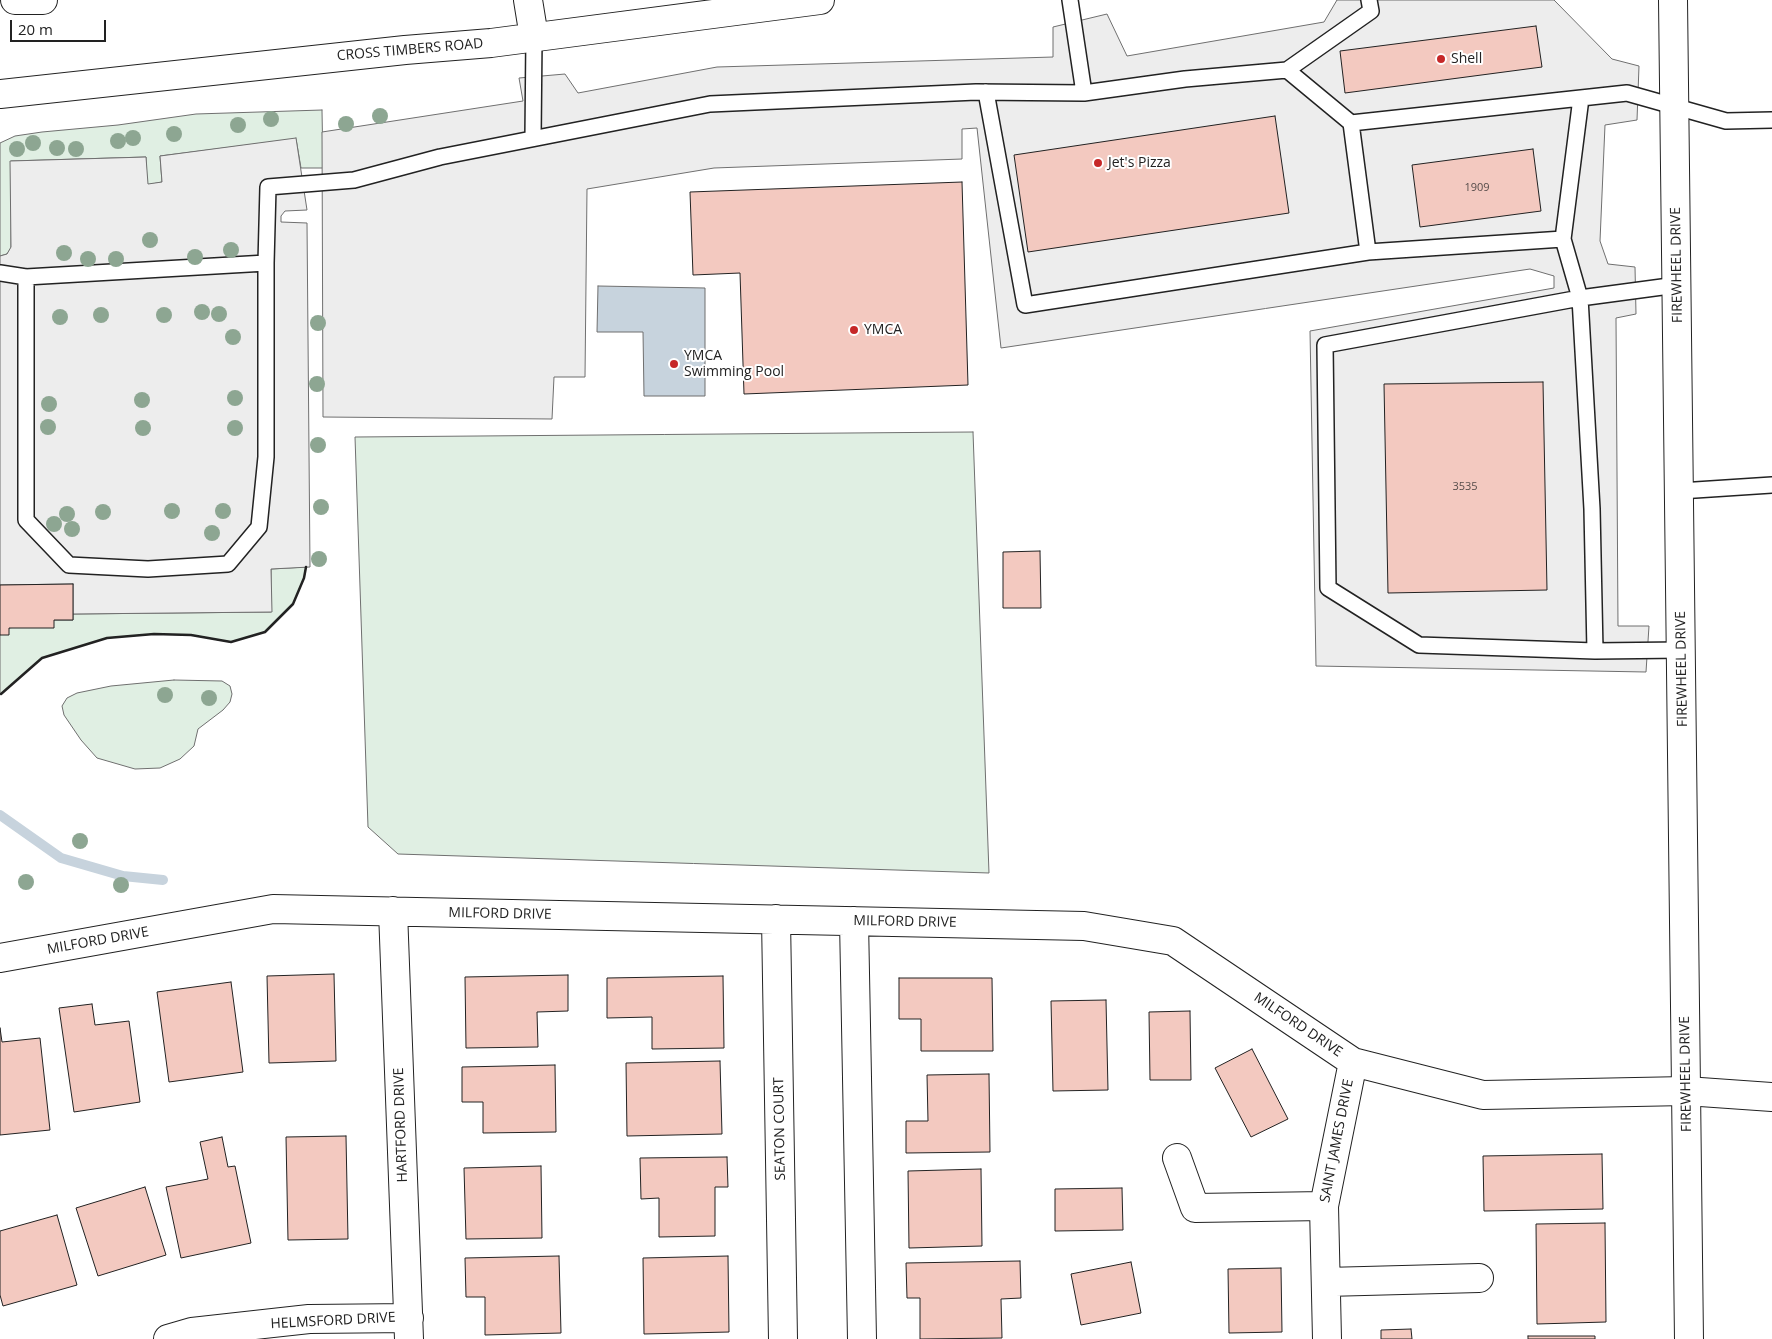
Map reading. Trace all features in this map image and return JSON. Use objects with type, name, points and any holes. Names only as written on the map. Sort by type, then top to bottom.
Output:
[{"type":"street","points":[[15,0],[43,0]]},
{"type":"street","points":[[528,0],[534,37]]},
{"type":"street","name":"CROSS TIMBERS ROAD","points":[[0,94],[534,37],[820,0]]},
{"type":"street","name":"FIREWHEEL DRIVE","points":[[1673,0],[1689,1339]]},
{"type":"street","name":"MILFORD DRIVE","points":[[0,958],[273,909],[1084,926],[1173,941],[1353,1062],[1483,1094],[1686,1092],[1772,1097]]},
{"type":"street","name":"HARTFORD DRIVE","points":[[392,911],[409,1328]]},
{"type":"street","name":"SEATON COURT","points":[[776,919],[783,1339]]},
{"type":"street","points":[[854,921],[862,1339]]},
{"type":"street","name":"SAINT JAMES DRIVE","points":[[1327,1339],[1324,1206],[1353,1062]]},
{"type":"street","points":[[1177,1158],[1195,1208],[1324,1206]]},
{"type":"street","points":[[1326,1282],[1479,1278]]},
{"type":"street","name":"HELMSFORD DRIVE","points":[[168,1339],[192,1332],[309,1319],[409,1328]]},
{"type":"lane","points":[[1070,0],[1084,93]]},
{"type":"lane","points":[[26,277],[26,520],[69,565],[148,569],[228,564],[259,528],[266,457],[268,187],[354,180],[440,157],[710,104],[986,92],[1084,93],[1185,79],[1287,70],[1371,11],[1369,0]]},
{"type":"lane","points":[[533,138],[534,37]]},
{"type":"lane","points":[[1287,70],[1351,123],[1368,252]]},
{"type":"lane","points":[[986,92],[1025,305],[1368,252],[1563,239]]},
{"type":"lane","points":[[1351,123],[1627,93],[1726,121],[1772,120]]},
{"type":"lane","points":[[1581,98],[1563,239],[1580,298],[1592,509],[1595,651]]},
{"type":"lane","points":[[0,273],[26,277],[266,263]]},
{"type":"lane","points":[[1677,285],[1580,298],[1325,345],[1328,588],[1419,644],[1595,651],[1682,650]]},
{"type":"lane","points":[[1680,491],[1772,485]]},
{"type":"green space","points":[[322,110],[323,168],[301,168],[296,139],[160,156],[162,182],[147,185],[146,157],[11,161],[11,248],[7,254],[0,256],[0,143],[15,136],[118,125],[196,114]]},
{"type":"green space","points":[[973,432],[989,873],[398,854],[368,827],[355,437]]},
{"type":"green space","points":[[306,567],[304,578],[293,604],[265,632],[231,642],[191,635],[154,634],[107,638],[42,658],[0,693],[0,635],[9,628],[54,620],[73,620],[73,614],[271,612],[271,569]]},
{"type":"green space","points":[[174,680],[222,681],[230,686],[232,694],[230,702],[223,710],[198,729],[194,746],[180,759],[160,768],[135,769],[97,758],[81,740],[64,715],[62,706],[67,698],[77,693],[111,686]]},
{"type":"shaded area","points":[[1337,0],[1554,0],[1612,59],[1639,66],[1637,120],[1605,125],[1600,241],[1608,264],[1635,267],[1636,314],[1616,318],[1618,626],[1649,626],[1646,672],[1316,666],[1310,331],[1554,288],[1554,276],[1530,269],[1001,348],[977,128],[962,129],[962,159],[714,168],[587,189],[585,377],[554,377],[552,419],[323,417],[322,132],[523,101],[519,78],[565,74],[578,93],[717,67],[1053,57],[1053,27],[1107,14],[1127,56],[1324,22]]},
{"type":"shaded area","points":[[296,138],[307,210],[285,211],[281,216],[281,222],[307,223],[310,567],[271,569],[272,612],[73,614],[73,584],[0,585],[0,256],[7,254],[11,247],[10,161],[146,157],[148,184],[162,182],[160,156]]},
{"type":"shaded area","name":"YMCA Swimming Pool","points":[[598,286],[705,288],[705,396],[644,396],[643,332],[597,332]]},
{"type":"building","name":"Shell","points":[[1536,26],[1542,67],[1345,93],[1340,51]]},
{"type":"building","points":[[1275,116],[1289,213],[1028,252],[1014,155]]},
{"type":"building","points":[[1533,149],[1541,211],[1420,227],[1412,165]]},
{"type":"building","name":"YMCA","points":[[962,182],[968,385],[744,394],[740,273],[693,275],[690,192]]},
{"type":"building","points":[[1543,382],[1547,590],[1388,593],[1384,384]]},
{"type":"building","points":[[1040,551],[1041,608],[1003,608],[1003,552]]},
{"type":"building","points":[[73,584],[73,620],[54,620],[54,628],[9,628],[9,635],[0,635],[0,585]]},
{"type":"building","points":[[334,974],[336,1061],[269,1063],[267,976]]},
{"type":"building","points":[[568,975],[568,1011],[537,1012],[538,1047],[466,1048],[465,977]]},
{"type":"building","points":[[723,976],[724,1048],[652,1049],[652,1017],[607,1018],[607,978]]},
{"type":"building","points":[[899,978],[992,978],[993,1051],[921,1051],[921,1019],[899,1019]]},
{"type":"building","points":[[231,982],[243,1072],[169,1082],[157,992]]},
{"type":"building","points":[[1106,1000],[1108,1090],[1053,1091],[1051,1001]]},
{"type":"building","points":[[92,1004],[95,1025],[129,1021],[140,1102],[74,1112],[59,1008]]},
{"type":"building","points":[[1190,1011],[1191,1080],[1150,1080],[1149,1012]]},
{"type":"building","points":[[0,1028],[2,1042],[40,1038],[50,1130],[0,1135]]},
{"type":"building","points":[[1252,1049],[1288,1119],[1251,1137],[1215,1068]]},
{"type":"building","points":[[720,1061],[722,1134],[627,1136],[626,1063]]},
{"type":"building","points":[[555,1065],[556,1132],[483,1133],[483,1102],[462,1102],[462,1067]]},
{"type":"building","points":[[989,1074],[990,1152],[906,1153],[906,1121],[928,1121],[927,1075]]},
{"type":"building","points":[[346,1136],[348,1239],[288,1240],[286,1137]]},
{"type":"building","points":[[222,1137],[228,1167],[235,1166],[251,1243],[181,1258],[166,1187],[208,1179],[200,1142]]},
{"type":"building","points":[[1602,1154],[1603,1209],[1484,1211],[1483,1156]]},
{"type":"building","points":[[727,1157],[728,1187],[715,1187],[715,1236],[659,1237],[659,1198],[641,1199],[640,1158]]},
{"type":"building","points":[[541,1166],[542,1238],[466,1239],[464,1168]]},
{"type":"building","points":[[981,1169],[982,1246],[909,1248],[908,1171]]},
{"type":"building","points":[[145,1187],[166,1255],[98,1276],[76,1208]]},
{"type":"building","points":[[1122,1188],[1123,1230],[1055,1231],[1055,1189]]},
{"type":"building","points":[[57,1215],[77,1285],[3,1306],[0,1295],[0,1231]]},
{"type":"building","points":[[1605,1223],[1606,1322],[1537,1324],[1536,1224]]},
{"type":"building","points":[[559,1256],[561,1333],[485,1335],[485,1297],[466,1297],[465,1258]]},
{"type":"building","points":[[728,1256],[729,1332],[644,1334],[643,1258]]},
{"type":"building","points":[[1020,1261],[1021,1298],[1001,1299],[1002,1338],[920,1339],[920,1298],[907,1298],[906,1263]]},
{"type":"building","points":[[1131,1262],[1141,1313],[1081,1325],[1071,1274]]},
{"type":"building","points":[[1281,1268],[1282,1332],[1229,1333],[1228,1269]]},
{"type":"building","points":[[1411,1329],[1412,1339],[1381,1339],[1381,1330]]},
{"type":"building","points":[[1528,1336],[1595,1336],[1595,1339],[1528,1339]]},
{"type":"waterway","points":[[0,815],[61,858],[123,876],[163,880]]},
{"type":"wall","points":[[1,694],[42,658],[107,638],[154,634],[191,635],[231,642],[265,632],[293,604],[304,578],[306,567]]},
{"type":"place","name":"Shell","points":[[1441,59]]},
{"type":"place","name":"Jet's Pizza","points":[[1098,163]]},
{"type":"place","name":"YMCA","points":[[854,330]]},
{"type":"place","name":"YMCA Swimming Pool","points":[[674,364]]}]
